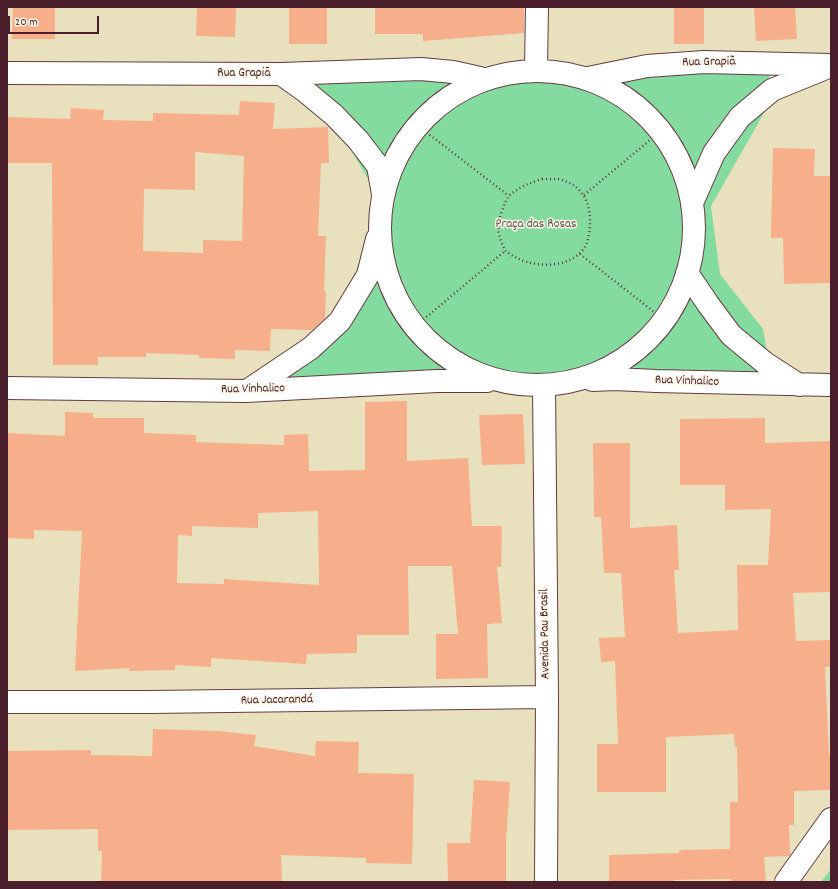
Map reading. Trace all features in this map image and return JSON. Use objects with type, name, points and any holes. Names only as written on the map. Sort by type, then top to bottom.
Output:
[{"type":"street","points":[[536,68],[537,7]]},
{"type":"street","name":"Rua Grapiã","points":[[588,78],[648,66],[704,62],[831,65]]},
{"type":"street","points":[[692,202],[714,153],[740,117],[772,90],[831,65]]},
{"type":"street","points":[[378,233],[388,283],[411,330],[451,361],[498,381],[544,386],[573,382],[612,367],[644,343],[663,319],[687,273],[694,238],[692,202],[680,162],[661,131],[626,97],[588,78],[536,68],[498,73],[480,78],[426,114],[417,125],[383,194]]},
{"type":"street","name":"Rua Grapiã","points":[[7,73],[281,74],[421,69],[453,72],[480,78]]},
{"type":"street","points":[[246,391],[311,348],[340,321],[368,275],[378,233],[383,194],[378,166],[358,140],[334,115],[306,91],[281,74]]},
{"type":"street","points":[[687,273],[731,335],[765,363],[800,386]]},
{"type":"street","name":"Rua Vinhalico","points":[[573,382],[616,379],[800,386],[831,385]]},
{"type":"street","name":"Rua Vinhalico","points":[[7,388],[246,391],[437,381],[498,381]]},
{"type":"street","name":"Avenida Pau Brasil","points":[[544,386],[547,697],[546,882]]},
{"type":"street","name":"Rua Jacarandá","points":[[7,702],[150,702],[547,697]]},
{"type":"street","points":[[786,882],[831,819]]},
{"type":"path","points":[[417,125],[509,196]]},
{"type":"path","points":[[584,195],[661,131]]},
{"type":"path","points":[[542,179],[558,179],[573,185],[584,195],[590,211],[590,228],[587,241],[580,254],[560,264],[542,266],[522,261],[505,250],[498,229],[501,214],[509,196],[527,184],[542,179]]},
{"type":"path","points":[[411,330],[505,250]]},
{"type":"path","points":[[580,254],[663,319]]},
{"type":"green space","name":"Praça das Rosas","points":[[770,73],[768,106],[711,206],[720,274],[763,329],[772,378],[275,387],[324,331],[366,261],[377,194],[307,76]]},
{"type":"green space","points":[[831,869],[831,882],[821,882]]},
{"type":"building","points":[[13,7],[55,7],[55,39],[12,39]]},
{"type":"building","points":[[197,7],[236,7],[235,37],[196,36]]},
{"type":"building","points":[[289,7],[327,7],[327,44],[289,44]]},
{"type":"building","points":[[375,7],[524,7],[524,33],[423,41],[423,34],[375,34]]},
{"type":"building","points":[[674,7],[704,7],[704,44],[674,44]]},
{"type":"building","points":[[754,7],[795,7],[797,39],[756,41]]},
{"type":"building","points":[[240,101],[275,103],[273,129],[328,127],[329,163],[321,163],[318,236],[326,236],[324,291],[326,291],[325,318],[312,330],[271,329],[270,351],[235,350],[235,359],[199,358],[199,355],[146,353],[146,357],[98,357],[98,365],[53,365],[52,163],[7,163],[7,117],[70,119],[71,108],[104,110],[103,120],[153,121],[153,113],[239,115]],"holes":[[[195,152],[244,156],[242,241],[203,240],[203,253],[143,251],[144,189],[195,190]]]},
{"type":"building","points":[[773,148],[815,149],[814,176],[831,176],[831,283],[784,284],[783,238],[771,238]]},
{"type":"building","points":[[407,401],[407,461],[468,458],[472,526],[502,526],[501,567],[497,567],[502,623],[487,624],[488,678],[436,679],[436,634],[458,634],[452,566],[408,566],[409,635],[357,635],[357,653],[307,654],[306,664],[211,658],[211,667],[175,665],[175,670],[129,671],[129,668],[75,671],[82,531],[34,530],[34,539],[7,538],[7,433],[65,436],[65,412],[93,413],[93,418],[144,418],[144,433],[196,435],[196,442],[284,445],[284,435],[308,434],[309,471],[365,470],[365,402]],"holes":[[[318,511],[319,585],[224,579],[224,584],[177,583],[178,535],[192,536],[192,526],[258,528],[258,513]]]},
{"type":"building","points":[[523,414],[525,464],[482,465],[479,415]]},
{"type":"building","points":[[765,418],[765,443],[831,441],[831,592],[793,593],[796,641],[831,640],[831,667],[825,667],[829,755],[831,755],[831,790],[794,791],[794,825],[789,825],[790,855],[764,857],[766,882],[731,882],[731,879],[674,880],[674,882],[609,882],[609,855],[679,853],[679,850],[730,849],[730,802],[738,802],[737,747],[735,747],[734,734],[666,737],[666,792],[597,792],[597,744],[618,744],[615,661],[601,662],[599,638],[625,637],[621,573],[604,573],[601,517],[594,517],[593,443],[630,443],[630,528],[677,525],[679,570],[674,570],[678,633],[738,630],[737,565],[768,565],[771,509],[725,510],[725,485],[680,485],[680,419]]},
{"type":"building","points":[[153,729],[218,731],[256,735],[254,746],[315,756],[316,741],[359,742],[358,773],[414,774],[412,864],[366,863],[366,858],[281,855],[282,882],[101,882],[102,851],[98,851],[98,829],[7,830],[7,751],[91,750],[91,755],[152,756]]},
{"type":"building","points":[[474,780],[510,782],[506,840],[506,882],[448,882],[447,843],[470,843]]}]
